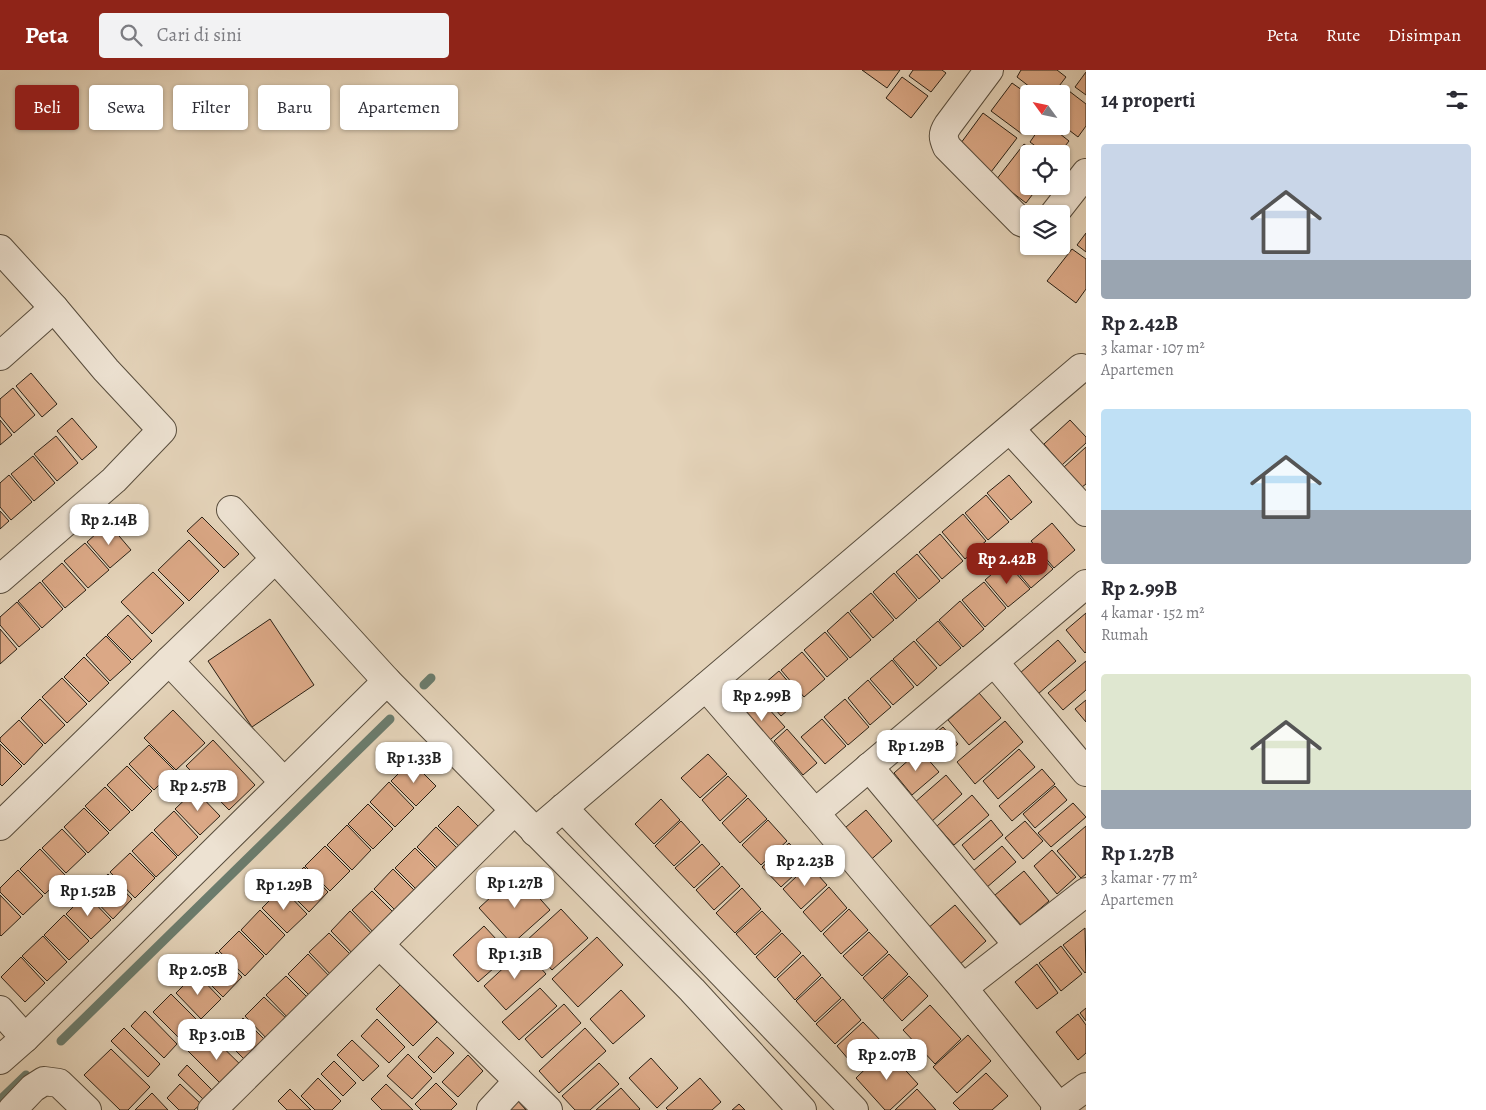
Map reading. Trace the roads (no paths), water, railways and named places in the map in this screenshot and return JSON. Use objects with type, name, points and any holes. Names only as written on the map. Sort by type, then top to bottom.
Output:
[{"type":"street","points":[[990,70],[948,125],[944,131],[943,138],[947,147],[1020,221]]},
{"type":"street","points":[[1061,205],[1086,173]]},
{"type":"street","points":[[0,249],[54,308],[106,370],[162,430],[114,480],[0,579]]},
{"type":"street","points":[[0,356],[54,308]]},
{"type":"street","points":[[535,832],[1081,368]]},
{"type":"street","points":[[1010,429],[1086,512]]},
{"type":"street","points":[[231,510],[386,681],[692,990],[802,1110]]},
{"type":"street","points":[[0,826],[275,559]]},
{"type":"street","points":[[815,813],[1086,584]]},
{"type":"street","points":[[168,661],[284,782]]},
{"type":"street","points":[[994,662],[1086,772]]},
{"type":"street","points":[[0,1060],[25,1038],[386,681]]},
{"type":"street","points":[[706,688],[963,988],[1057,1108],[1086,1086]]},
{"type":"street","points":[[869,767],[1018,945]]},
{"type":"street","points":[[563,808],[854,1110]]},
{"type":"street","points":[[212,1110],[514,811]]},
{"type":"street","points":[[963,988],[1086,892]]},
{"type":"street","points":[[380,945],[548,1110]]},
{"type":"street","points":[[0,1010],[25,1038]]},
{"type":"street","points":[[12,1110],[33,1088],[44,1081],[59,1083],[87,1110]]},
{"type":"street","points":[[491,1110],[518,1081]]},
{"type":"waterway","points":[[424,685],[431,678]]},
{"type":"waterway","points":[[61,1041],[390,719]]},
{"type":"waterway","points":[[0,1100],[26,1075]]}]
